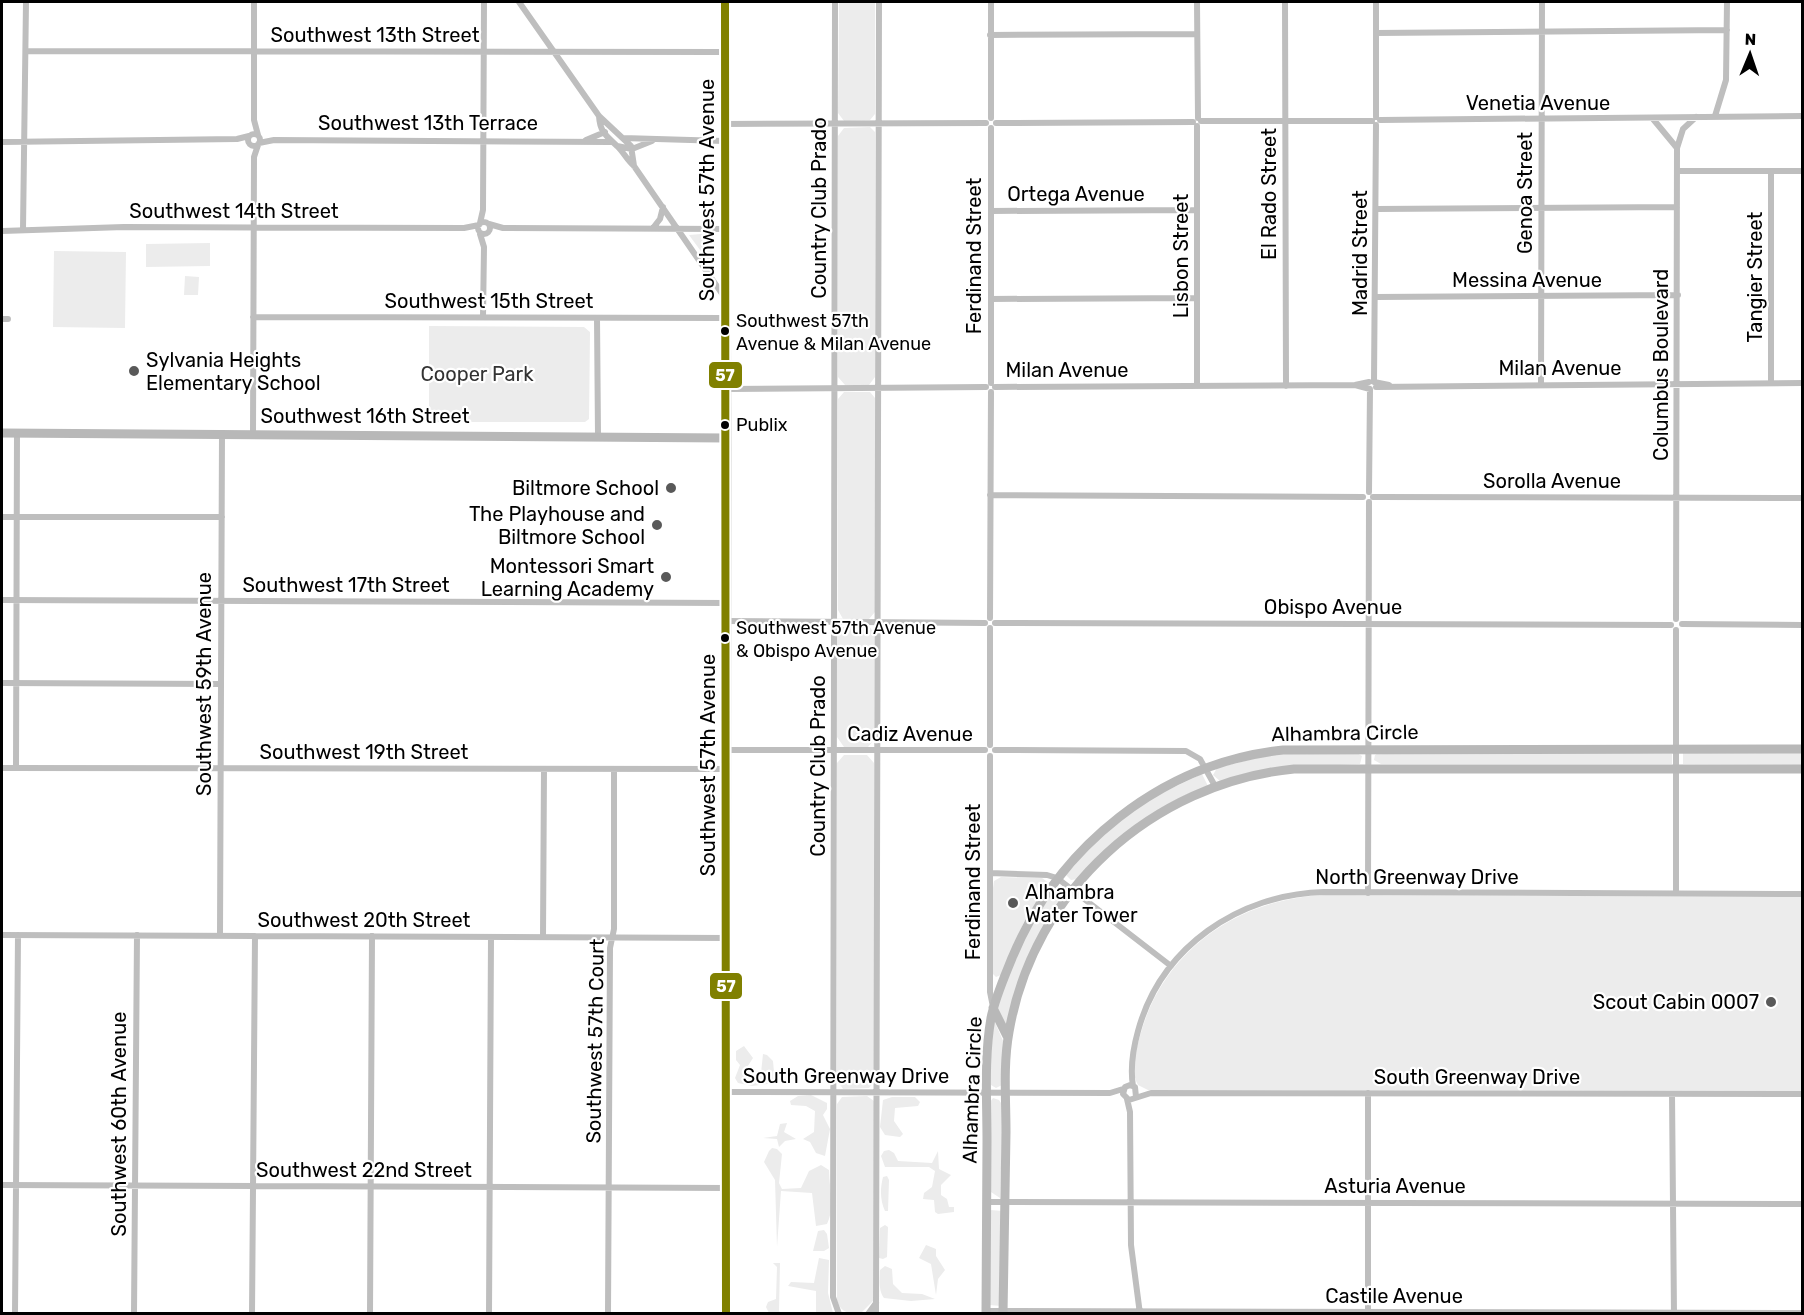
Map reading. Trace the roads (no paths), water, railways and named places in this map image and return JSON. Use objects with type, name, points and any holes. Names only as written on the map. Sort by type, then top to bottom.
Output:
[{"type":"street","points":[[24,229],[26,2]]},
{"type":"street","points":[[253,434],[255,2]]},
{"type":"street","points":[[483,317],[484,2]]},
{"type":"street","points":[[519,2],[599,116],[632,149],[634,166]]},
{"type":"street","name":"Southwest 57th Avenue","points":[[725,2],[726,1314]]},
{"type":"street","name":"Country Club Prado","points":[[836,2],[833,1297],[839,1314]]},
{"type":"street","points":[[876,1314],[879,2]]},
{"type":"street","name":"Ferdinand Street","points":[[991,2],[990,992],[993,1008]]},
{"type":"street","name":"Lisbon Street","points":[[1197,2],[1197,387]]},
{"type":"street","name":"El Rado Street","points":[[1286,2],[1286,386]]},
{"type":"street","name":"Madrid Street","points":[[1368,893],[1368,497],[1376,297],[1376,2]]},
{"type":"street","name":"Genoa Street","points":[[1540,384],[1542,2]]},
{"type":"street","points":[[1715,116],[1726,87],[1727,2]]},
{"type":"street","points":[[1376,33],[1727,30]]},
{"type":"street","points":[[990,35],[1197,34]]},
{"type":"street","name":"Southwest 13th Street","points":[[26,51],[725,52]]},
{"type":"street","points":[[599,116],[602,132],[610,142],[618,146],[632,149],[653,140]]},
{"type":"street","name":"Venetia Avenue","points":[[724,124],[1541,120],[1803,116]]},
{"type":"street","name":"Columbus Boulevard","points":[[1676,893],[1677,148],[1683,129],[1696,117]]},
{"type":"street","points":[[1653,119],[1677,148]]},
{"type":"street","points":[[602,132],[616,134]]},
{"type":"street","name":"Southwest 13th Terrace","points":[[586,140],[602,132]]},
{"type":"street","points":[[623,138],[724,141]]},
{"type":"street","name":"Southwest 13th Terrace","points":[[2,142],[237,139],[586,140],[610,142]]},
{"type":"street","points":[[618,146],[663,207],[725,299]]},
{"type":"street","points":[[1677,171],[1803,171]]},
{"type":"street","name":"Tangier Street","points":[[1771,171],[1771,383]]},
{"type":"street","points":[[653,228],[660,219],[663,207]]},
{"type":"street","points":[[1377,209],[1677,207]]},
{"type":"street","name":"Ortega Avenue","points":[[991,211],[1197,210]]},
{"type":"street","name":"Southwest 14th Street","points":[[2,231],[255,228],[725,229]]},
{"type":"street","name":"Messina Avenue","points":[[1376,297],[1678,295]]},
{"type":"street","points":[[991,299],[1197,298]]},
{"type":"street","name":"Southwest 15th Street","points":[[253,317],[725,318]]},
{"type":"street","points":[[597,318],[598,436]]},
{"type":"street","name":"Milan Avenue","points":[[727,389],[1803,383]]},
{"type":"street","name":"Southwest 16th Street","points":[[2,433],[727,438]]},
{"type":"street","points":[[16,768],[17,433]]},
{"type":"street","name":"Southwest 59th Avenue","points":[[220,936],[222,433]]},
{"type":"street","name":"Sorolla Avenue","points":[[990,495],[1803,498]]},
{"type":"street","points":[[2,517],[222,518]]},
{"type":"street","name":"Southwest 17th Street","points":[[2,600],[726,603]]},
{"type":"street","name":"Obispo Avenue","points":[[726,621],[1803,625]]},
{"type":"street","points":[[2,683],[221,684]]},
{"type":"street","name":"Alhambra Circle","points":[[986,1312],[988,1046],[993,1008],[1022,934],[1057,878],[1084,847],[1126,812],[1164,788],[1205,770],[1243,757],[1270,752],[1368,749],[1803,749]]},
{"type":"street","name":"Cadiz Avenue","points":[[726,750],[1186,751],[1200,759],[1215,786]]},
{"type":"street","name":"Southwest 19th Street","points":[[2,768],[726,769]]},
{"type":"street","name":"Alhambra Circle","points":[[1003,1313],[1008,1038],[1017,998],[1051,919],[1072,889],[1094,864],[1131,831],[1176,803],[1215,786],[1280,770],[1368,768],[1803,769]]},
{"type":"street","points":[[543,937],[544,769]]},
{"type":"street","name":"Southwest 57th Court","points":[[608,1314],[610,948],[614,769]]},
{"type":"street","points":[[990,873],[1044,875],[1057,878],[1171,966]]},
{"type":"street","name":"North Greenway Drive","points":[[1130,1087],[1135,1046],[1144,1013],[1171,966],[1208,930],[1257,904],[1299,894],[1803,894]]},
{"type":"street","name":"Southwest 20th Street","points":[[2,935],[726,938]]},
{"type":"street","points":[[15,1314],[18,935]]},
{"type":"street","name":"Southwest 60th Avenue","points":[[134,1314],[137,935]]},
{"type":"street","points":[[252,1314],[255,936]]},
{"type":"street","points":[[370,1314],[372,936]]},
{"type":"street","points":[[489,1314],[491,937]]},
{"type":"street","points":[[993,1008],[1008,1038]]},
{"type":"street","points":[[1130,1087],[1130,1098]]},
{"type":"street","points":[[1130,1087],[1133,1263],[1140,1313]]},
{"type":"street","name":"South Greenway Drive","points":[[1110,1093],[1130,1087],[1151,1093]]},
{"type":"street","name":"South Greenway Drive","points":[[726,1092],[1110,1093],[1130,1098],[1151,1093],[1803,1094]]},
{"type":"street","points":[[1368,1093],[1368,1313]]},
{"type":"street","points":[[1672,1094],[1674,1313]]},
{"type":"street","name":"Southwest 22nd Street","points":[[2,1185],[726,1188]]},
{"type":"street","name":"Asturia Avenue","points":[[987,1202],[1803,1204]]},
{"type":"street","points":[[868,1314],[877,1302]]},
{"type":"street","name":"Castile Avenue","points":[[986,1312],[1803,1313]]},
{"type":"place","name":"Southwest 57th Avenue & Milan Avenue","points":[[725,331]]},
{"type":"place","name":"Sylvania Heights Elementary School","points":[[134,371]]},
{"type":"place","name":"Publix","points":[[725,425]]},
{"type":"place","name":"Biltmore School","points":[[671,488]]},
{"type":"place","name":"The Playhouse and Biltmore School","points":[[657,525]]},
{"type":"place","name":"Montessori Smart Learning Academy","points":[[666,577]]},
{"type":"place","name":"Southwest 57th Avenue & Obispo Avenue","points":[[725,638]]},
{"type":"place","name":"Alhambra Water Tower","points":[[1013,903]]},
{"type":"place","name":"Scout Cabin 0007","points":[[1771,1002]]},
{"type":"park label","name":"Cooper Park","points":[[477,374]]}]
